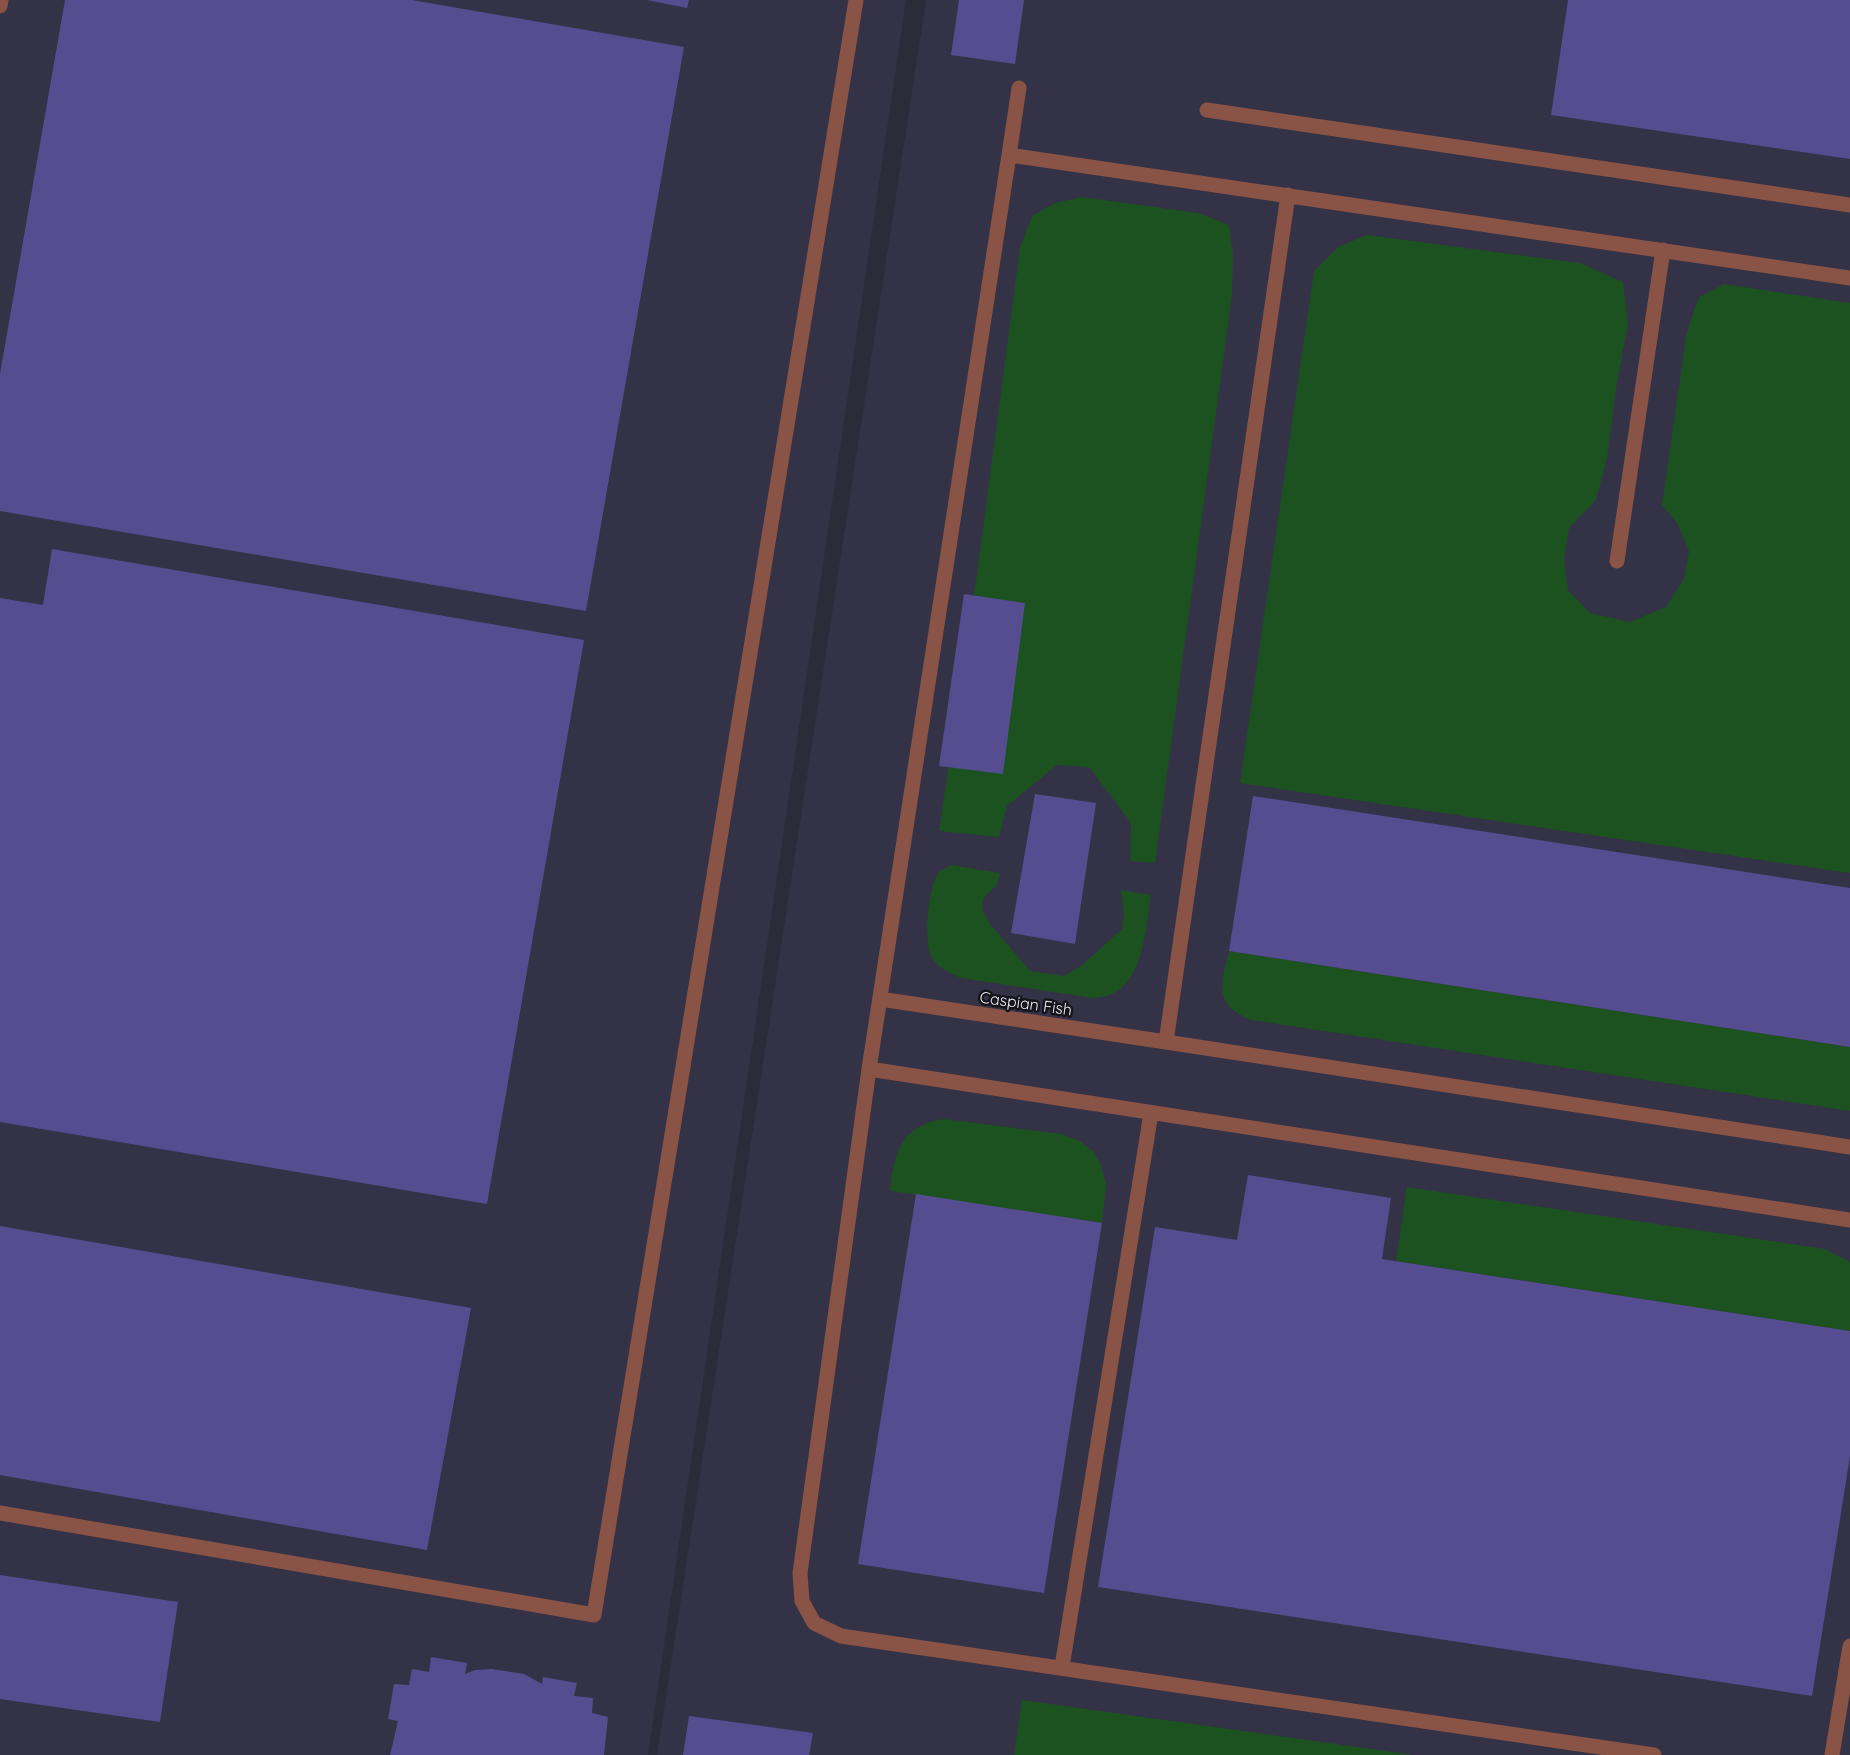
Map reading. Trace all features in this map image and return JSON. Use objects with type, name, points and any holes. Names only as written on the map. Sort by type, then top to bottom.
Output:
[{"type":"street","points":[[0,6],[1,0]]},
{"type":"street","points":[[0,1513],[594,1615],[856,0]]},
{"type":"street","points":[[1019,88],[869,1070],[800,1573],[802,1601],[814,1624],[841,1636],[1654,1755]]},
{"type":"street","points":[[1207,110],[1850,205]]},
{"type":"street","points":[[1009,154],[1850,278]]},
{"type":"street","points":[[1166,1042],[1288,195]]},
{"type":"street","points":[[1616,561],[1663,250]]},
{"type":"street","name":"Caspian Fish","points":[[880,999],[1850,1147]]},
{"type":"street","points":[[869,1070],[1850,1220]]},
{"type":"street","points":[[1062,1667],[1152,1113]]},
{"type":"street","points":[[1832,1755],[1850,1646]]},
{"type":"shaded area","points":[[0,0],[906,0],[648,1755],[0,1755]]},
{"type":"shaded area","points":[[926,0],[1850,0],[1850,1755],[657,1755]]},
{"type":"green space","points":[[1082,197],[1198,213],[1229,225],[1233,254],[1232,295],[1155,863],[1130,861],[1131,823],[1089,767],[1057,765],[1007,806],[999,837],[939,831],[976,582],[1020,248],[1032,216],[1055,203]]},
{"type":"green space","points":[[1367,235],[1580,263],[1623,282],[1628,323],[1617,383],[1607,458],[1596,500],[1569,528],[1564,559],[1568,590],[1590,613],[1630,622],[1666,607],[1684,579],[1689,551],[1677,523],[1662,505],[1687,331],[1699,297],[1724,284],[1850,303],[1850,873],[1240,783],[1314,271],[1338,247]]},
{"type":"green space","points":[[951,865],[1000,873],[996,886],[984,897],[982,910],[991,925],[1030,971],[1064,976],[1081,966],[1122,929],[1124,913],[1121,890],[1151,895],[1142,950],[1131,977],[1123,987],[1112,994],[1093,998],[961,978],[945,970],[932,958],[929,951],[927,929],[929,903],[935,881],[942,870]]},
{"type":"green space","points":[[1229,951],[1850,1047],[1850,1111],[1252,1020],[1231,1008],[1223,993],[1223,974]]},
{"type":"green space","points":[[944,1119],[1062,1134],[1080,1141],[1094,1152],[1101,1165],[1106,1185],[1102,1223],[890,1191],[894,1165],[902,1143],[918,1127],[929,1122]]},
{"type":"green space","points":[[1407,1187],[1825,1249],[1850,1262],[1850,1331],[1396,1261]]},
{"type":"green space","points":[[1022,1700],[1414,1755],[1014,1755]]},
{"type":"building","points":[[65,0],[412,0],[684,47],[586,611],[0,511],[0,374]]},
{"type":"building","points":[[647,0],[689,0],[687,8]]},
{"type":"building","points":[[959,0],[1024,0],[1015,64],[951,55]]},
{"type":"building","points":[[1568,0],[1850,0],[1850,159],[1551,115]]},
{"type":"building","points":[[52,549],[584,640],[487,1204],[0,1122],[0,598],[43,605]]},
{"type":"building","points":[[964,594],[1025,603],[1003,774],[939,766]]},
{"type":"building","points":[[1035,794],[1096,803],[1075,944],[1011,933]]},
{"type":"building","points":[[1253,796],[1850,888],[1850,1047],[1229,951]]},
{"type":"building","points":[[1248,1175],[1391,1198],[1382,1259],[1850,1331],[1850,1456],[1812,1696],[1098,1587],[1155,1227],[1237,1240]]},
{"type":"building","points":[[916,1194],[1102,1223],[1044,1593],[858,1564]]},
{"type":"building","points":[[0,1226],[471,1308],[427,1550],[0,1475]]},
{"type":"building","points":[[0,1575],[178,1602],[160,1722],[0,1699]]},
{"type":"building","points":[[431,1657],[467,1663],[465,1674],[475,1670],[492,1669],[524,1674],[542,1684],[543,1677],[577,1683],[574,1696],[593,1698],[592,1713],[608,1717],[604,1755],[390,1755],[398,1721],[388,1719],[394,1684],[409,1685],[412,1669],[429,1672]]},
{"type":"building","points":[[689,1716],[813,1733],[809,1755],[683,1755]]}]
